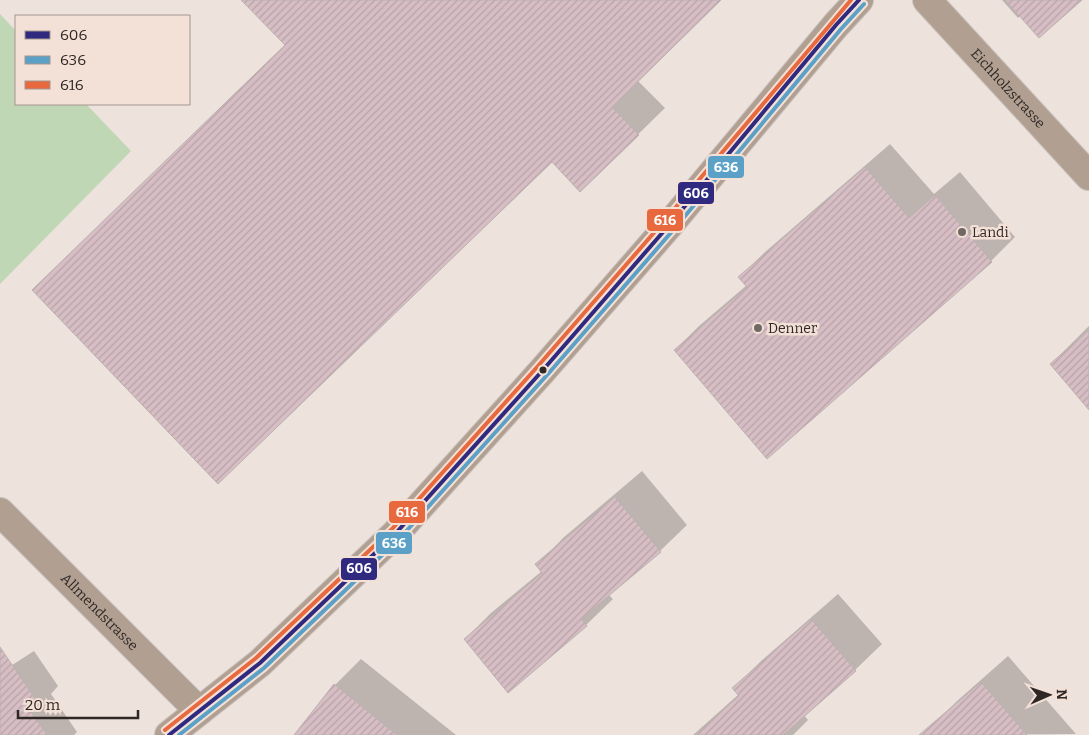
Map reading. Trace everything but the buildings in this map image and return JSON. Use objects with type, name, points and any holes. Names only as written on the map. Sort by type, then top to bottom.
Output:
[{"type":"street","points":[[169,735],[260,663],[396,533],[544,370],[859,0]]},
{"type":"street","name":"Eichholzstrasse","points":[[927,0],[1089,176]]},
{"type":"street","name":"Allmendstrasse","points":[[0,512],[199,711]]},
{"type":"green space","points":[[0,14],[15,30],[15,105],[87,105],[131,151],[0,284]]},
{"type":"transit line","name":"616","points":[[165,730],[256,658],[392,529],[665,220],[851,0]]},
{"type":"transit line","name":"606","points":[[169,735],[260,663],[396,533],[543,370],[670,224],[859,0]]},
{"type":"transit line","name":"636","points":[[179,735],[264,668],[401,537],[548,374],[675,228],[864,4]]},
{"type":"place","name":"Landi","points":[[962,232]]},
{"type":"place","name":"Denner","points":[[758,328]]}]
